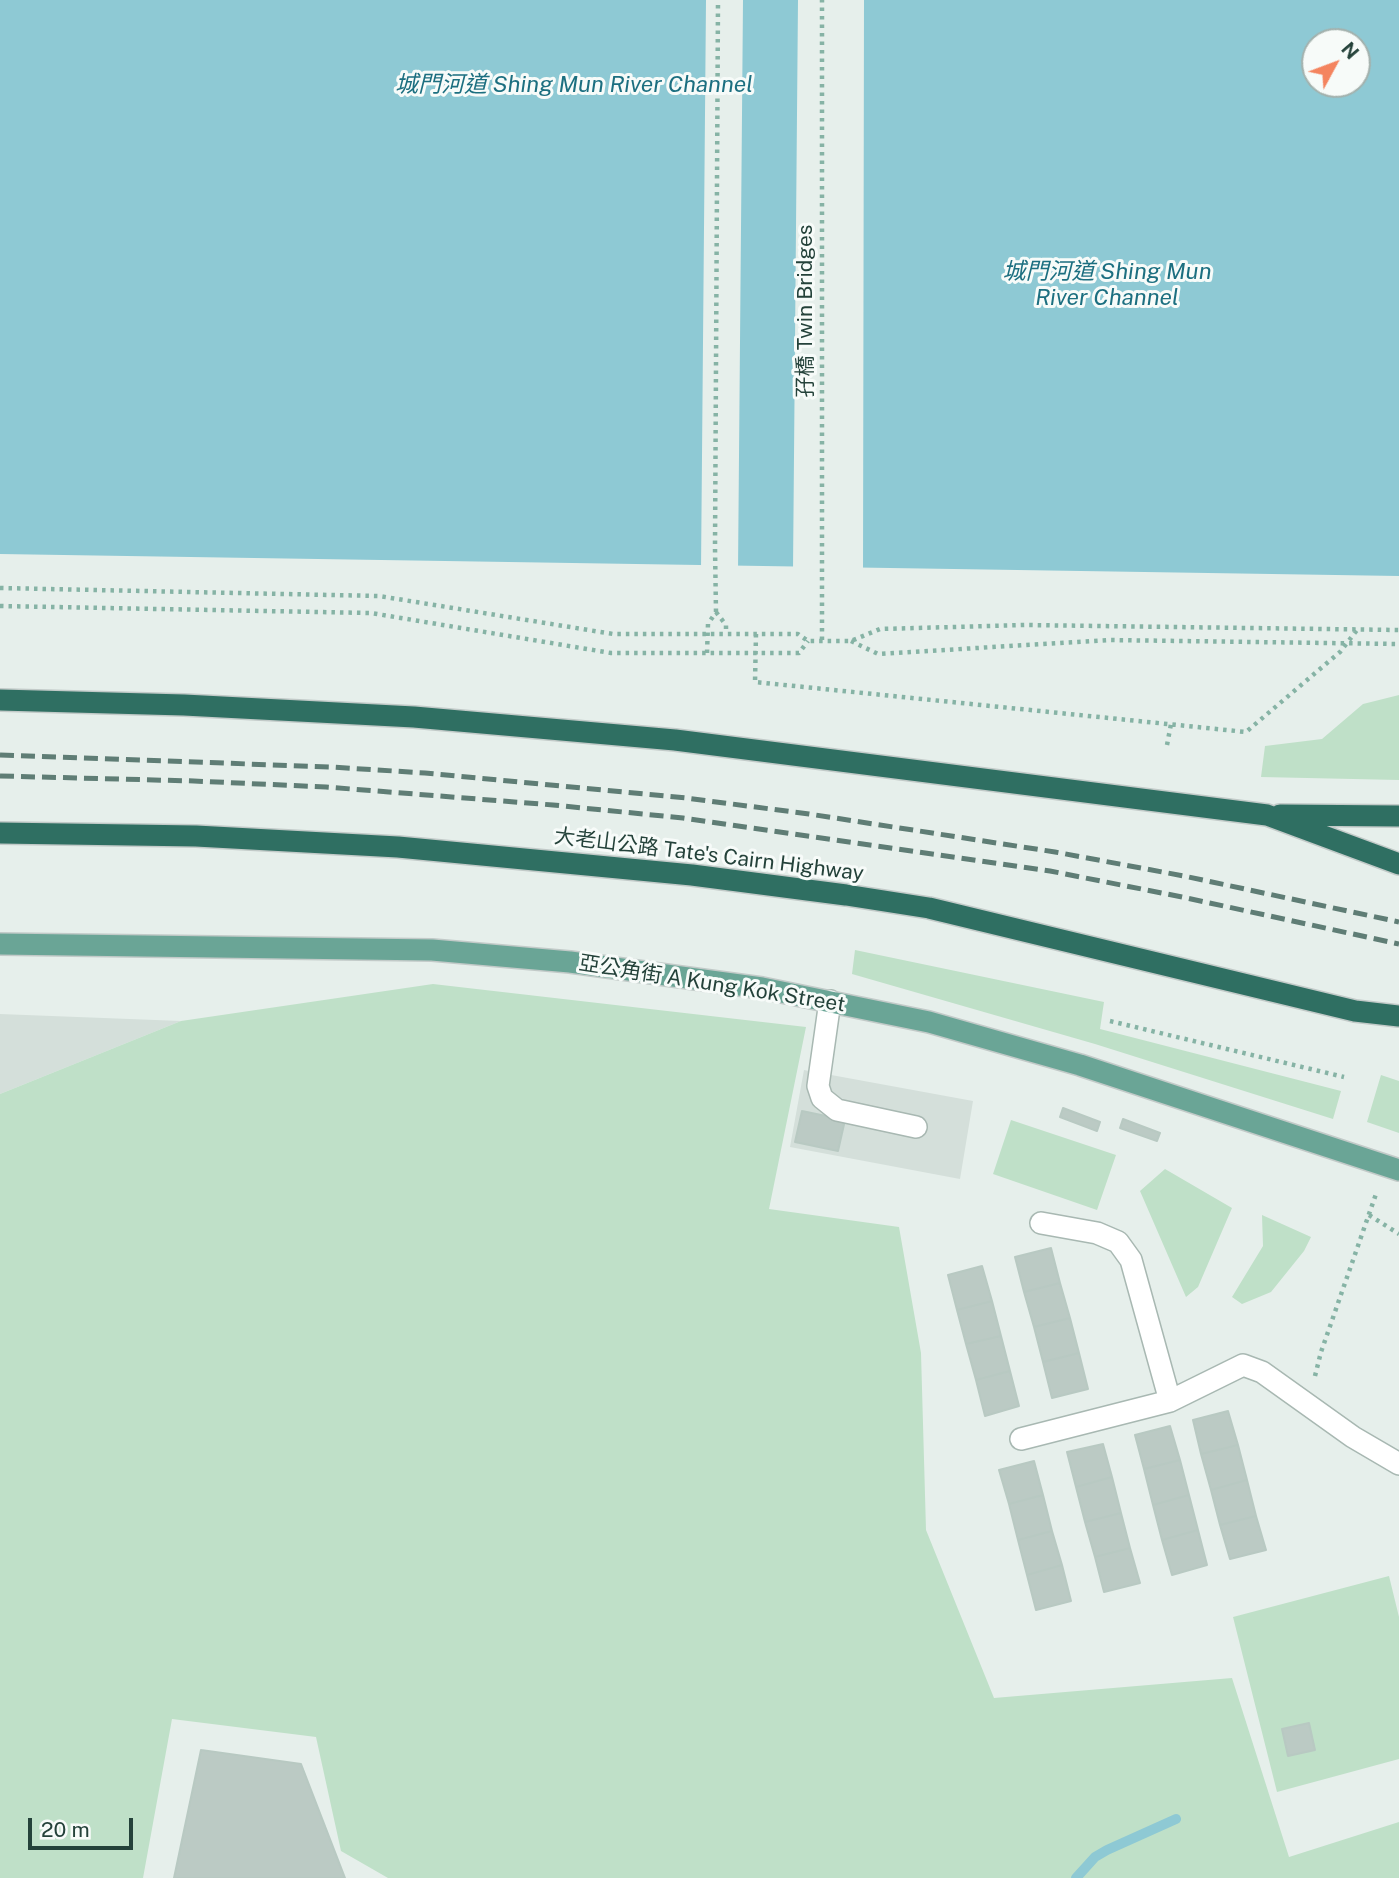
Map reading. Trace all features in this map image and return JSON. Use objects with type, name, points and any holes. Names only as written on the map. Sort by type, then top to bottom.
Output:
[{"type":"highway","points":[[0,700],[265,709],[563,729],[914,769],[1267,815],[1399,816]]},
{"type":"highway","points":[[1267,815],[1399,864]]},
{"type":"highway","name":"大老山公路 Tate's Cairn Highway","points":[[0,833],[196,836],[398,847],[692,875],[834,893],[929,908],[1355,1012],[1399,1016]]},
{"type":"highway","points":[[1355,1012],[1399,1030]]},
{"type":"main road","name":"亞公角街 A Kung Kok Street","points":[[0,944],[432,950],[659,973],[830,1001],[929,1022],[1080,1065],[1399,1171]]},
{"type":"street","points":[[830,1001],[818,1086],[822,1098],[836,1110],[916,1127]]},
{"type":"street","points":[[1041,1223],[1097,1233],[1118,1241],[1131,1260],[1170,1401]]},
{"type":"street","points":[[1021,1439],[1170,1401],[1243,1365],[1262,1372],[1353,1437],[1399,1464]]},
{"type":"path","points":[[706,653],[708,624],[716,612],[718,0]]},
{"type":"path","name":"孖橋 Twin Bridges","points":[[822,0],[822,640]]},
{"type":"path","points":[[0,588],[379,596],[612,634],[798,634],[808,641],[851,641],[878,654],[1109,640],[1399,645]]},
{"type":"path","points":[[0,607],[371,613],[611,653],[799,653],[808,641]]},
{"type":"path","points":[[716,612],[726,625],[726,634]]},
{"type":"path","points":[[851,641],[880,629],[1025,625],[1399,630]]},
{"type":"path","points":[[756,634],[755,682],[1246,732],[1340,652],[1357,629]]},
{"type":"path","points":[[1167,745],[1171,724]]},
{"type":"path","points":[[1110,1021],[1344,1077]]},
{"type":"path","points":[[1309,1405],[1321,1352],[1376,1194]]},
{"type":"path","points":[[1369,1215],[1399,1234]]},
{"type":"shaded area","points":[[0,1014],[181,1021],[0,1094]]},
{"type":"shaded area","points":[[804,1070],[973,1101],[960,1179],[790,1147]]},
{"type":"green space","points":[[1399,695],[1399,780],[1261,777],[1265,746],[1322,739],[1363,704]]},
{"type":"green space","points":[[855,950],[1104,1002],[1100,1029],[1341,1091],[1333,1119],[1095,1044],[852,974]]},
{"type":"green space","points":[[433,984],[806,1027],[769,1209],[899,1227],[921,1353],[926,1530],[994,1698],[1232,1678],[1289,1857],[1399,1822],[1399,1878],[388,1878],[341,1851],[316,1737],[172,1719],[143,1878],[0,1878],[0,1094],[181,1021]]},
{"type":"green space","points":[[1381,1075],[1399,1081],[1399,1133],[1367,1122]]},
{"type":"green space","points":[[1011,1120],[1116,1155],[1097,1210],[993,1174]]},
{"type":"green space","points":[[1165,1169],[1232,1208],[1198,1287],[1186,1297],[1140,1191]]},
{"type":"green space","points":[[1262,1215],[1311,1237],[1304,1251],[1271,1292],[1242,1304],[1232,1297],[1263,1246]]},
{"type":"green space","points":[[1389,1576],[1399,1617],[1399,1759],[1277,1792],[1233,1617]]},
{"type":"water","name":"城門河道 Shing Mun River Channel","points":[[0,0],[1399,0],[1399,576],[0,554]]},
{"type":"pier","points":[[706,0],[743,0],[738,569],[701,569]]},
{"type":"pier","points":[[798,0],[864,0],[863,570],[793,569]]},
{"type":"building","points":[[1063,1108],[1100,1122],[1097,1131],[1060,1117]]},
{"type":"building","points":[[802,1111],[845,1120],[838,1151],[795,1142]]},
{"type":"building","points":[[1123,1119],[1160,1133],[1157,1141],[1120,1128]]},
{"type":"building","points":[[1051,1248],[1060,1283],[1024,1292],[1015,1257]]},
{"type":"building","points":[[982,1266],[992,1301],[957,1310],[948,1275]]},
{"type":"building","points":[[1060,1283],[1070,1318],[1034,1327],[1024,1292]]},
{"type":"building","points":[[992,1301],[1001,1336],[966,1344],[957,1310]]},
{"type":"building","points":[[1070,1318],[1079,1353],[1043,1362],[1034,1327]]},
{"type":"building","points":[[1001,1336],[1010,1371],[976,1380],[966,1344]]},
{"type":"building","points":[[1079,1353],[1088,1389],[1052,1398],[1043,1362]]},
{"type":"building","points":[[1010,1371],[1019,1406],[985,1416],[976,1380]]},
{"type":"building","points":[[1228,1411],[1238,1445],[1201,1454],[1193,1420]]},
{"type":"building","points":[[1170,1426],[1180,1460],[1144,1469],[1135,1435]]},
{"type":"building","points":[[1103,1444],[1112,1477],[1076,1487],[1067,1452]]},
{"type":"building","points":[[1238,1445],[1247,1480],[1211,1490],[1201,1454]]},
{"type":"building","points":[[1180,1460],[1189,1495],[1153,1505],[1144,1469]]},
{"type":"building","points":[[1034,1461],[1043,1495],[1009,1504],[999,1470]]},
{"type":"building","points":[[1112,1477],[1121,1513],[1085,1522],[1076,1487]]},
{"type":"building","points":[[1247,1480],[1256,1516],[1220,1525],[1211,1490]]},
{"type":"building","points":[[1043,1495],[1052,1531],[1018,1540],[1009,1504]]},
{"type":"building","points":[[1189,1495],[1198,1530],[1162,1540],[1153,1505]]},
{"type":"building","points":[[1121,1513],[1130,1548],[1095,1557],[1085,1522]]},
{"type":"building","points":[[1256,1516],[1266,1550],[1230,1559],[1220,1525]]},
{"type":"building","points":[[1198,1530],[1207,1565],[1172,1575],[1162,1540]]},
{"type":"building","points":[[1052,1531],[1062,1565],[1027,1575],[1018,1540]]},
{"type":"building","points":[[1130,1548],[1140,1583],[1104,1592],[1095,1557]]},
{"type":"building","points":[[1062,1565],[1071,1601],[1036,1610],[1027,1575]]},
{"type":"building","points":[[1309,1723],[1315,1750],[1288,1756],[1282,1729]]},
{"type":"building","points":[[201,1750],[301,1764],[345,1878],[174,1878]]},
{"type":"waterway","points":[[1076,1878],[1095,1857],[1176,1819]]},
{"type":"railway","points":[[0,755],[331,767],[425,773],[686,798],[1055,852],[1184,876],[1399,922]]},
{"type":"railway","points":[[0,776],[326,787],[683,818],[1050,871],[1399,944]]}]
